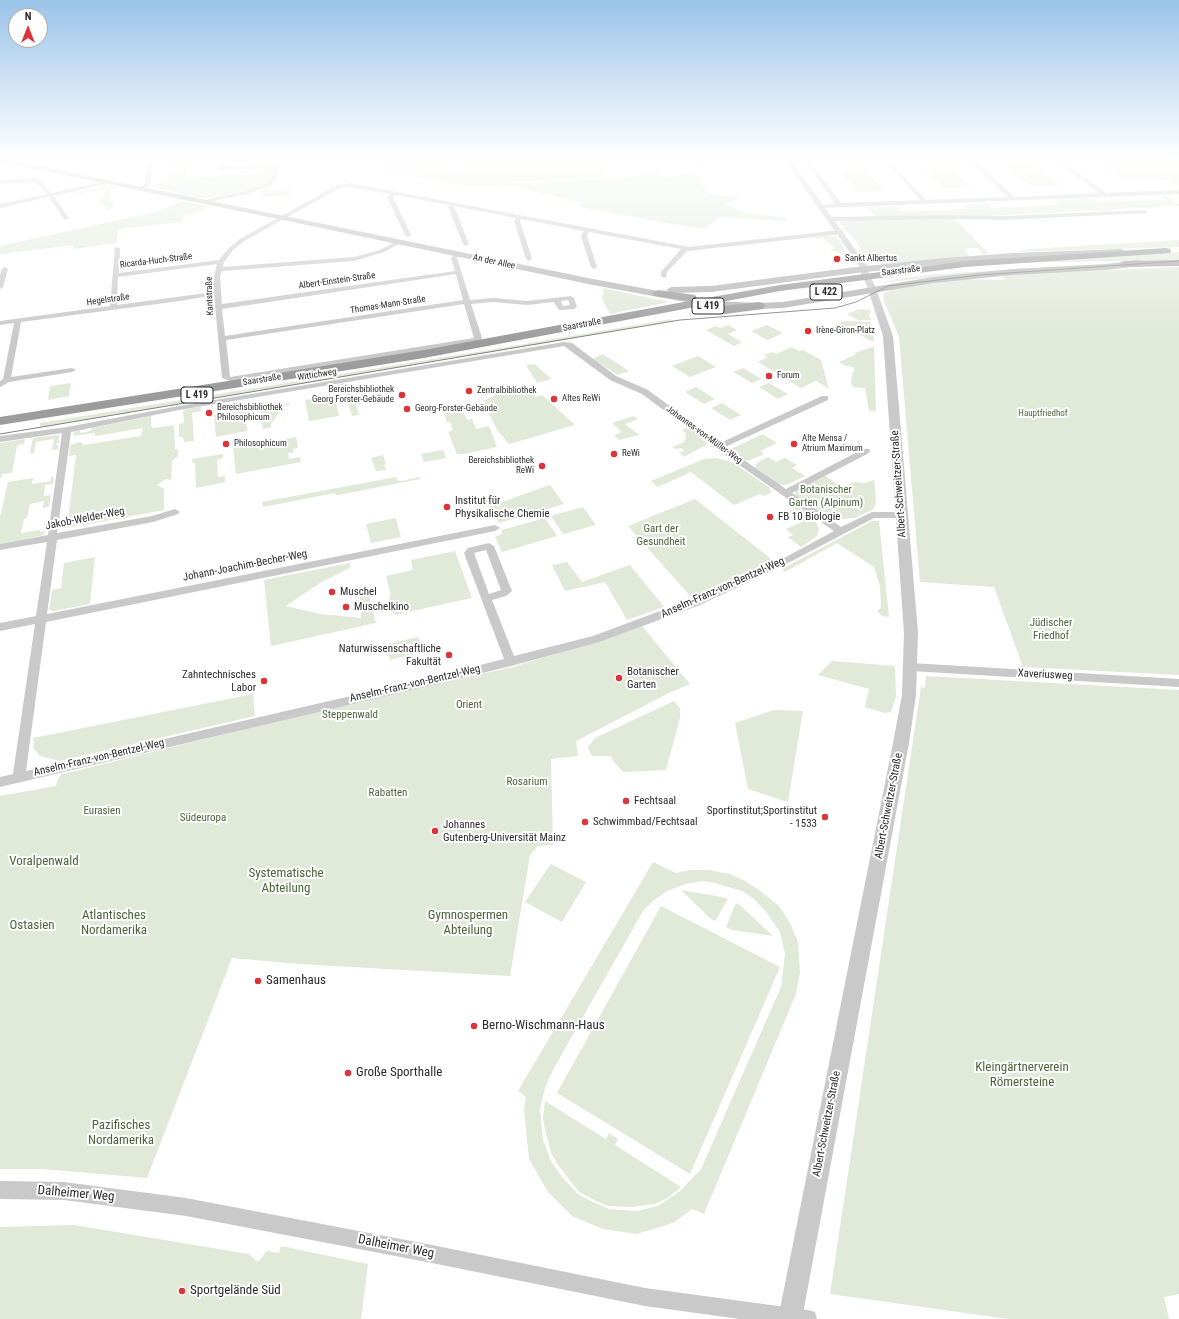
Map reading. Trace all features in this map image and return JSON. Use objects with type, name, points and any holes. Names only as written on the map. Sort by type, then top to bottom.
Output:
[{"type":"highway","name":"Saarstraße","points":[[0,422],[424,354],[780,288],[915,269],[979,263],[1166,251]]},
{"type":"highway","name":"Saarstraße","points":[[0,427],[532,339],[725,303],[886,277],[997,267],[1124,264]]},
{"type":"highway","name":"L 419","points":[[631,315],[644,310],[678,302],[838,273]]},
{"type":"highway","name":"L 422","points":[[663,295],[762,303],[827,292],[886,277]]},
{"type":"highway","points":[[532,339],[553,338],[762,303]]},
{"type":"main road","name":"An der Allee","points":[[290,219],[610,285]]},
{"type":"main road","name":"Saarstraße","points":[[762,303],[796,304],[848,294],[873,293],[886,277],[1020,256],[1179,250]]},
{"type":"main road","name":"Saarstraße","points":[[862,265],[886,277],[1101,268],[1139,263]]},
{"type":"main road","name":"Saarstraße","points":[[1124,264],[1179,263]]},
{"type":"main road","name":"L 422","points":[[610,285],[660,290],[700,290],[838,273],[862,265]]},
{"type":"main road","name":"L 422","points":[[610,285],[695,302],[732,306],[762,303]]},
{"type":"street","name":"Kantstraße","points":[[230,379],[226,378],[217,291],[218,269],[221,262],[231,249],[242,240],[280,219]]},
{"type":"street","points":[[400,219],[408,235]]},
{"type":"street","points":[[456,219],[466,244]]},
{"type":"street","points":[[519,219],[517,221],[529,259]]},
{"type":"street","name":"Kantstraße","points":[[522,219],[685,249],[698,249],[841,232]]},
{"type":"street","points":[[831,219],[858,219]]},
{"type":"street","name":"Albert-Schweitzer-Straße","points":[[796,1318],[901,743],[909,695],[911,667],[911,633],[889,344],[885,326],[862,265],[831,219]]},
{"type":"street","points":[[587,231],[584,236],[594,267]]},
{"type":"street","points":[[218,269],[354,259],[382,251],[399,242]]},
{"type":"street","name":"Ricarda-Huch-Straße","points":[[114,308],[117,248]]},
{"type":"street","points":[[664,276],[664,272],[685,249]]},
{"type":"street","points":[[457,254],[454,258],[467,302]]},
{"type":"street","name":"Ricarda-Huch-Straße","points":[[116,275],[221,262]]},
{"type":"street","points":[[0,287],[5,269]]},
{"type":"street","name":"Albert-Einstein-Straße","points":[[219,307],[458,272]]},
{"type":"street","name":"Hegelstraße","points":[[0,323],[114,308],[208,294],[217,291]]},
{"type":"street","name":"Thomas-Mann-Straße","points":[[222,339],[467,302],[494,300],[522,303],[557,300]]},
{"type":"street","name":"Saarstraße","points":[[230,379],[396,354],[476,340],[478,338],[467,302]]},
{"type":"street","points":[[18,321],[3,382],[72,370]]},
{"type":"street","name":"Wittichweg","points":[[0,439],[66,430],[118,418],[567,344]]},
{"type":"street","name":"Johannes-von-Müller-Weg","points":[[567,344],[613,378],[645,392],[719,447],[840,531]]},
{"type":"street","points":[[719,447],[825,398]]},
{"type":"street","name":"Anselm-Franz-von-Bentzel-Weg","points":[[66,430],[19,777],[511,662],[595,639],[696,602],[794,556],[840,531],[876,514],[901,515]]},
{"type":"street","points":[[785,493],[866,451]]},
{"type":"street","name":"Jakob-Welder-Weg","points":[[0,547],[153,518],[175,512]]},
{"type":"street","name":"Johann-Joachim-Becher-Weg","points":[[0,627],[495,528]]},
{"type":"street","points":[[483,531],[507,591],[502,594],[486,598]]},
{"type":"street","points":[[489,546],[471,550],[469,553],[511,662]]},
{"type":"street","name":"Xaveriusweg","points":[[911,667],[1179,683]]},
{"type":"street","points":[[0,782],[19,777]]},
{"type":"street","name":"Dalheimer Weg","points":[[0,1190],[64,1191],[186,1207],[432,1254],[645,1297],[796,1318]]},
{"type":"green space","points":[[125,219],[182,219],[182,222],[119,229],[116,243],[73,249],[73,245],[0,254],[0,246]]},
{"type":"green space","points":[[642,219],[717,219],[707,228],[694,228]]},
{"type":"green space","points":[[745,219],[786,219],[787,221]]},
{"type":"green space","points":[[955,219],[989,254],[983,254],[977,248],[968,248],[965,250],[970,257],[885,264],[873,263],[865,259],[856,241],[843,227],[851,226],[842,226],[839,222],[846,220]]},
{"type":"green space","points":[[830,235],[836,236],[847,254],[841,255],[836,251],[829,250],[835,248],[822,238],[817,239],[815,237]]},
{"type":"green space","points":[[1179,240],[1179,247],[1018,252],[1028,249]]},
{"type":"green space","points":[[1179,252],[1179,260],[1006,263],[1156,253]]},
{"type":"green space","name":"Hauptfriedhof","points":[[1179,267],[1179,675],[1023,667],[994,587],[920,582],[899,337],[883,299],[884,294],[893,288],[962,279],[1005,280],[1001,275]]},
{"type":"green space","points":[[1041,268],[880,283],[897,279],[938,274]]},
{"type":"green space","points":[[604,288],[669,302],[610,314],[602,299]]},
{"type":"green space","points":[[859,309],[871,310],[869,315],[871,320],[858,320],[847,314]]},
{"type":"green space","points":[[671,319],[674,321],[40,427],[40,423]]},
{"type":"green space","points":[[845,321],[871,322],[874,341],[838,324]]},
{"type":"green space","points":[[728,325],[737,330],[728,334],[742,342],[734,346],[706,330],[716,326],[720,328]]},
{"type":"green space","points":[[767,325],[783,333],[767,340],[751,331]]},
{"type":"green space","points":[[792,347],[799,351],[803,350],[821,360],[829,389],[816,381],[801,388],[758,362],[768,357],[764,355],[772,352],[776,354]]},
{"type":"green space","points":[[874,347],[876,411],[869,411],[865,388],[853,387],[851,382],[852,374],[855,370],[853,367],[846,366],[839,362],[855,355],[855,353]]},
{"type":"green space","points":[[603,354],[629,371],[618,375],[592,359]]},
{"type":"green space","points":[[698,356],[716,367],[690,377],[672,366]]},
{"type":"green space","points":[[535,364],[552,379],[537,383],[526,365]]},
{"type":"green space","points":[[743,368],[762,379],[752,383],[733,372]]},
{"type":"green space","points":[[71,383],[69,396],[48,400],[50,386]]},
{"type":"green space","points":[[346,383],[350,385],[359,415],[352,416],[343,387],[339,387],[338,384]]},
{"type":"green space","points":[[769,383],[788,394],[778,399],[759,387]]},
{"type":"green space","points":[[696,387],[715,399],[704,404],[685,392]]},
{"type":"green space","points":[[526,388],[535,397],[542,395],[575,425],[509,444],[497,430],[483,401],[501,392]]},
{"type":"green space","points":[[334,395],[339,416],[309,421],[305,400]]},
{"type":"green space","points":[[289,403],[289,405],[280,406],[279,413],[271,424],[271,427],[263,429],[260,408]]},
{"type":"green space","points":[[460,403],[467,420],[472,419],[476,429],[489,426],[497,447],[464,454],[457,454],[448,432],[453,430],[450,422],[447,422],[441,406]]},
{"type":"green space","points":[[722,403],[741,415],[730,420],[711,408]]},
{"type":"green space","points":[[201,407],[201,411],[192,413],[194,441],[184,442],[183,437],[179,437],[179,424],[184,423],[183,410]]},
{"type":"green space","points":[[245,410],[247,431],[216,437],[214,415]]},
{"type":"green space","points":[[151,416],[151,426],[153,428],[174,425],[175,449],[178,449],[178,456],[172,461],[171,480],[166,479],[157,485],[164,489],[164,510],[67,528],[76,456],[69,456],[70,445],[81,442],[83,445],[141,436],[143,428],[95,436],[95,433],[73,436],[74,432],[80,430],[80,433],[91,431],[92,428]]},
{"type":"green space","points":[[634,416],[638,419],[625,424],[639,435],[619,440],[614,435],[622,432],[612,423]]},
{"type":"green space","points":[[688,428],[708,444],[684,457],[679,452],[684,451],[682,448],[675,449],[672,447],[684,442],[686,434],[682,430]]},
{"type":"green space","points":[[763,434],[777,443],[760,451],[764,454],[748,461],[733,453],[733,448]]},
{"type":"green space","points":[[56,435],[59,436],[59,443],[56,444],[58,445],[58,449],[52,450],[54,439],[36,442],[34,453],[30,453],[33,438]]},
{"type":"green space","points":[[296,437],[298,448],[293,449],[294,452],[288,453],[289,459],[300,457],[301,462],[236,474],[233,448]]},
{"type":"green space","points":[[25,439],[24,444],[17,445],[12,473],[2,474],[0,480],[0,443]]},
{"type":"green space","points":[[443,450],[446,458],[424,462],[421,454]]},
{"type":"green space","points":[[223,454],[223,458],[217,460],[218,477],[225,476],[225,482],[196,488],[195,463],[193,463],[192,459]]},
{"type":"green space","points":[[383,455],[386,470],[376,471],[371,458]]},
{"type":"green space","points":[[768,457],[776,462],[785,458],[797,465],[792,468],[805,476],[789,484],[782,485],[776,483],[755,467],[757,463]]},
{"type":"green space","points":[[716,458],[732,462],[770,488],[771,493],[764,496],[760,494],[734,505],[691,472],[658,487],[651,481],[704,459]]},
{"type":"green space","name":"Botanischer Garten (Alpinum)","points":[[824,475],[842,487],[855,482],[865,483],[874,480],[876,499],[874,509],[855,518],[840,519],[822,515],[796,497],[796,490]]},
{"type":"green space","points":[[51,477],[54,477],[53,484],[45,485],[44,496],[51,495],[49,507],[43,508],[44,501],[30,504],[27,518],[24,519],[21,533],[40,530],[40,532],[46,531],[44,534],[0,544],[0,517],[8,482],[33,478],[32,484],[51,481]]},
{"type":"green space","points":[[396,477],[397,480],[401,481],[420,477],[420,479],[338,495],[335,493],[263,507],[262,502]]},
{"type":"green space","points":[[550,485],[564,504],[499,523],[488,507]]},
{"type":"green space","name":"Gart der Gesundheit","points":[[695,499],[775,562],[693,599],[628,526]]},
{"type":"green space","points":[[796,506],[815,520],[819,528],[817,536],[801,547],[788,537],[793,535],[786,529],[802,522],[789,512],[795,509],[794,507]]},
{"type":"green space","points":[[583,507],[596,525],[563,534],[551,516]]},
{"type":"green space","points":[[396,518],[401,537],[371,543],[366,524]]},
{"type":"green space","points":[[545,518],[557,536],[502,552],[495,537],[502,534],[502,530]]},
{"type":"green space","points":[[872,521],[879,521],[889,617],[882,616],[877,611],[881,608],[880,586],[874,567],[837,543],[785,572],[782,569]]},
{"type":"green space","points":[[455,551],[472,598],[394,615],[389,597],[391,596],[386,576],[413,570],[411,560]]},
{"type":"green space","points":[[95,557],[90,604],[54,611],[49,610],[52,590],[61,588],[64,563]]},
{"type":"green space","points":[[567,562],[582,582],[630,565],[664,607],[627,620],[605,582],[565,591],[552,565]]},
{"type":"green space","points":[[350,563],[350,568],[320,583],[286,606],[320,614],[361,618],[360,596],[369,595],[376,623],[271,646],[264,580]]},
{"type":"green space","points":[[642,626],[690,684],[671,692],[576,741],[578,756],[551,759],[553,845],[538,846],[530,855],[510,976],[299,964],[232,958],[147,1178],[43,1169],[0,1169],[0,796],[56,786],[58,778],[62,774],[363,700],[513,667]]},
{"type":"green space","points":[[418,637],[423,652],[390,660],[387,644]]},
{"type":"green space","points":[[832,661],[895,666],[896,696],[891,712],[885,713],[865,707],[869,689],[818,675]]},
{"type":"green space","name":"Kleingärtnerverein Römersteine","points":[[926,676],[1179,690],[1179,1294],[1164,1297],[1169,1319],[1008,1319],[830,1294],[921,687],[925,688]]},
{"type":"green space","points":[[253,694],[255,716],[60,761],[40,756],[34,749],[33,738]]},
{"type":"green space","points":[[674,701],[680,708],[680,718],[666,770],[623,772],[611,756],[592,756],[588,747],[595,738]]},
{"type":"green space","points":[[774,710],[803,711],[788,802],[748,789],[735,723]]},
{"type":"green space","points":[[653,862],[676,873],[690,870],[709,870],[730,874],[759,890],[779,906],[790,923],[798,942],[800,973],[796,994],[704,1214],[692,1209],[673,1223],[637,1234],[603,1229],[572,1216],[548,1192],[529,1159],[524,1110],[526,1097],[518,1091]],"holes":[[[703,881],[742,891],[754,899],[767,913],[780,932],[785,954],[781,987],[701,1169],[679,1192],[658,1206],[637,1211],[609,1209],[578,1194],[562,1177],[551,1161],[543,1140],[540,1110],[545,1087],[554,1068],[643,911],[653,901],[667,891],[685,884]]]},
{"type":"green space","points":[[551,864],[586,882],[562,922],[525,902]]},
{"type":"green space","points":[[681,890],[722,897],[728,899],[715,921]]},
{"type":"green space","points":[[736,903],[773,936],[732,930],[726,927]]},
{"type":"green space","points":[[661,906],[780,967],[690,1174],[557,1093]]},
{"type":"green space","points":[[545,1101],[606,1139],[609,1133],[618,1139],[615,1145],[681,1187],[669,1197],[655,1204],[632,1207],[608,1206],[579,1192],[552,1155],[543,1117]]},
{"type":"green space","name":"Sportgelände Süd","points":[[74,1225],[249,1254],[258,1262],[267,1251],[279,1253],[281,1246],[368,1264],[361,1319],[0,1319],[0,1227]]},
{"type":"tram line","points":[[0,434],[680,320],[835,308],[856,302],[888,286],[980,275],[1179,261]]},
{"type":"place","name":"Sankt Albertus","points":[[837,259]]},
{"type":"place","name":"Irène-Giron-Platz","points":[[808,331]]},
{"type":"place","name":"Forum","points":[[769,376]]},
{"type":"place","name":"Zentralbibliothek","points":[[469,391]]},
{"type":"place","name":"Bereichsbibliothek Georg Forster-Gebäude","points":[[402,395]]},
{"type":"place","name":"Altes ReWi","points":[[554,399]]},
{"type":"place","name":"Georg-Forster-Gebäude","points":[[407,409]]},
{"type":"place","name":"Bereichsbibliothek Philosophicum","points":[[209,413]]},
{"type":"place","name":"Philosophicum","points":[[226,444]]},
{"type":"place","name":"Alte Mensa / Atrium Maximum","points":[[794,444]]},
{"type":"place","name":"ReWi","points":[[614,454]]},
{"type":"place","name":"Bereichsbibliothek ReWi","points":[[542,466]]},
{"type":"place","name":"Institut für Physikalische Chemie","points":[[447,507]]},
{"type":"place","name":"FB 10 Biologie","points":[[770,517]]},
{"type":"place","name":"Muschel","points":[[332,592]]},
{"type":"place","name":"Muschelkino","points":[[346,607]]},
{"type":"place","name":"Naturwissenschaftliche Fakultät","points":[[449,655]]},
{"type":"place","name":"Botanischer Garten","points":[[619,678]]},
{"type":"place","name":"Zahntechnisches Labor","points":[[264,681]]},
{"type":"place","name":"Fechtsaal","points":[[626,801]]},
{"type":"place","name":"Sportinstitut;Sportinstitut - 1533","points":[[825,817]]},
{"type":"place","name":"Schwimmbad/Fechtsaal","points":[[585,822]]},
{"type":"place","name":"Johannes Gutenberg-Universität Mainz","points":[[435,831]]},
{"type":"place","name":"Samenhaus","points":[[258,981]]},
{"type":"place","name":"Berno-Wischmann-Haus","points":[[474,1026]]},
{"type":"place","name":"Große Sporthalle","points":[[348,1073]]},
{"type":"place","name":"Sportgelände Süd","points":[[182,1291]]},
{"type":"park label","name":"Jüdischer Friedhof","points":[[1051,629]]},
{"type":"park label","name":"Orient","points":[[469,705]]},
{"type":"park label","name":"Steppenwald","points":[[350,715]]},
{"type":"park label","name":"Rosarium","points":[[527,782]]},
{"type":"park label","name":"Rabatten","points":[[388,793]]},
{"type":"park label","name":"Eurasien","points":[[102,811]]},
{"type":"park label","name":"Südeuropa","points":[[203,818]]},
{"type":"park label","name":"Voralpenwald","points":[[44,862]]},
{"type":"park label","name":"Systematische Abteilung","points":[[286,882]]},
{"type":"park label","name":"Atlantisches Nordamerika","points":[[114,924]]},
{"type":"park label","name":"Gymnospermen Abteilung","points":[[468,924]]},
{"type":"park label","name":"Ostasien","points":[[32,926]]},
{"type":"park label","name":"Pazifisches Nordamerika","points":[[121,1134]]}]
